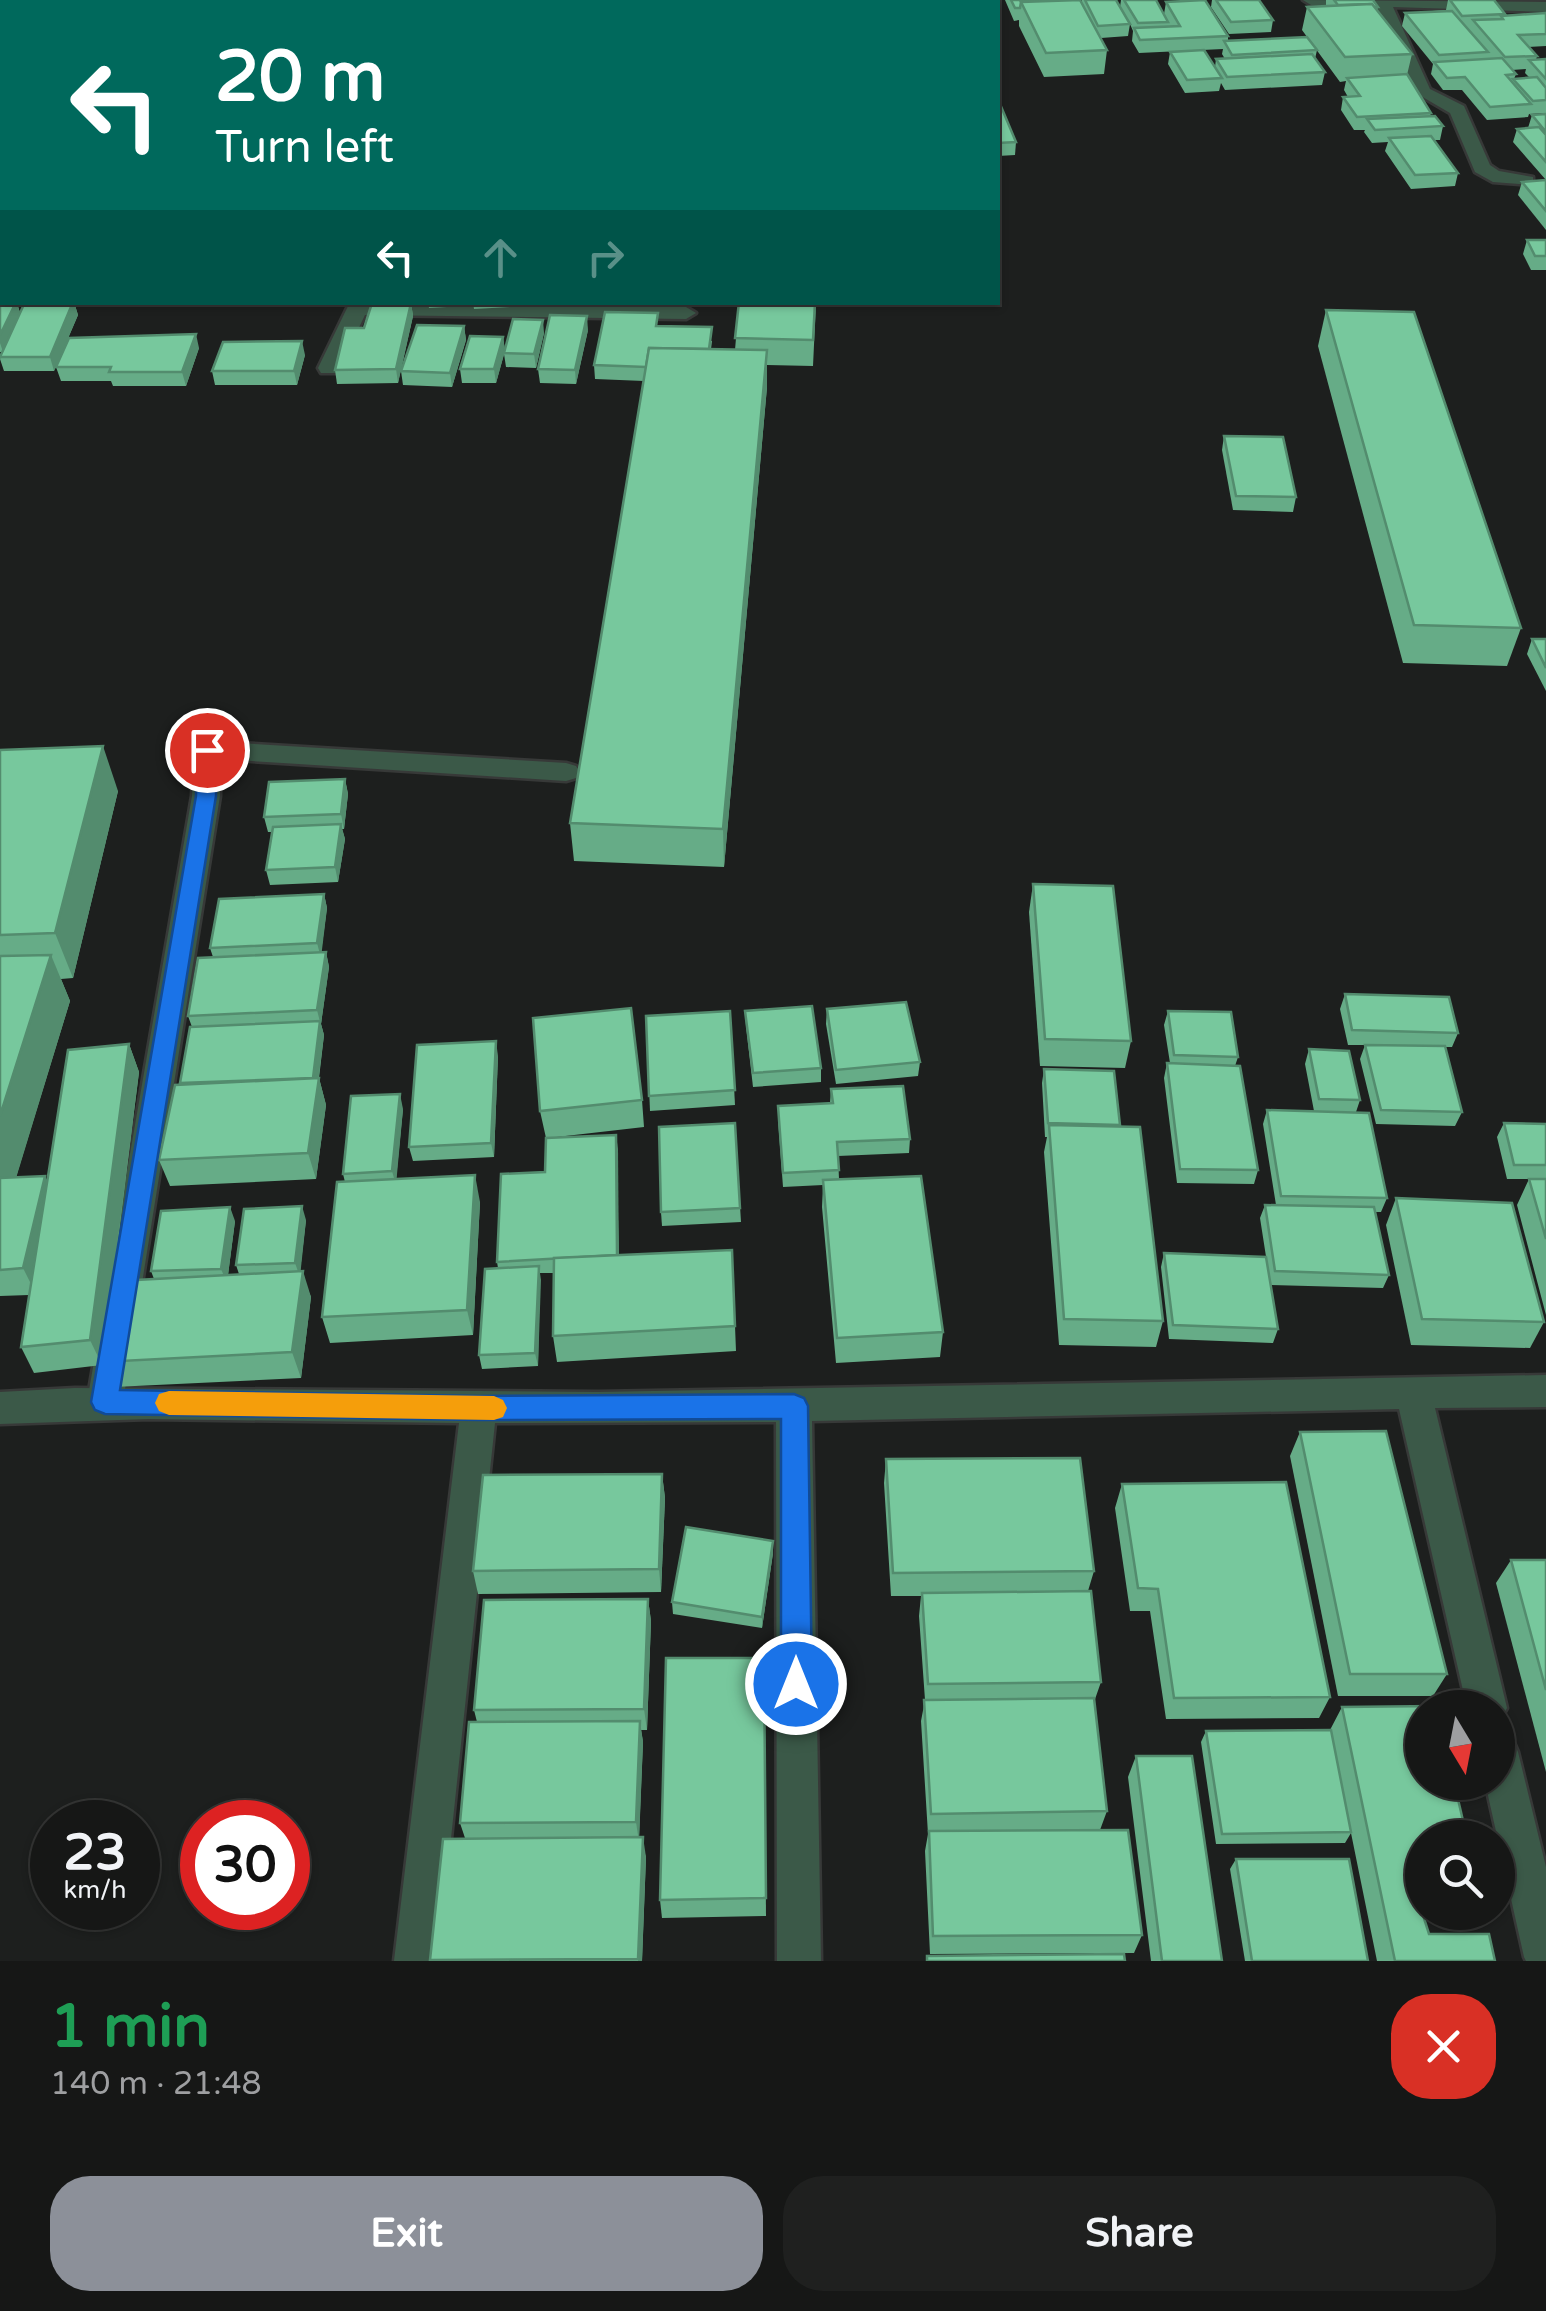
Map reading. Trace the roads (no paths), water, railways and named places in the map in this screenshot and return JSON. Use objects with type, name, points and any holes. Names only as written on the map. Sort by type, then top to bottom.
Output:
[{"type":"street","points":[[1311,0],[1546,7]]},
{"type":"street","points":[[1382,2],[1424,92],[1458,110],[1482,168],[1492,176],[1526,181]]},
{"type":"street","points":[[328,368],[358,306],[686,313]]},
{"type":"street","points":[[105,1402],[206,796],[207,750],[291,750],[498,770],[566,772]]},
{"type":"street","points":[[0,1408],[105,1402],[479,1408],[794,1406],[1546,1391]]},
{"type":"street","points":[[1412,1392],[1483,1690]]},
{"type":"street","points":[[794,1406],[798,1961]]},
{"type":"street","points":[[416,1961],[479,1408]]},
{"type":"street","points":[[1509,1800],[1546,1956]]}]
